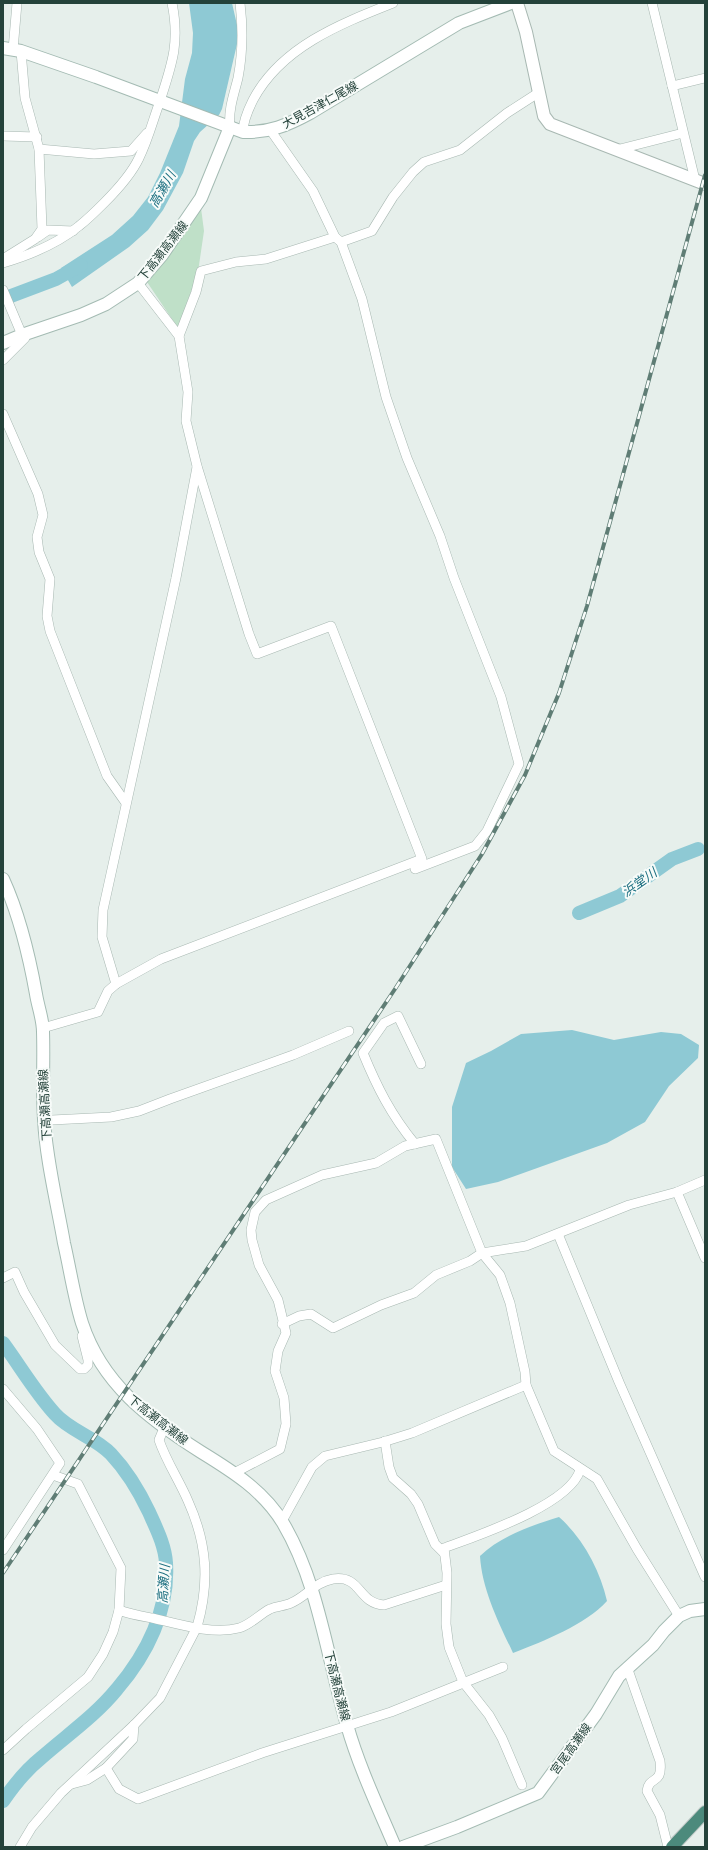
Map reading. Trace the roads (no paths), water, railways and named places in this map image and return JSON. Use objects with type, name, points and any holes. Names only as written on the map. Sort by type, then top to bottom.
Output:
[{"type":"highway","points":[[672,1847],[705,1812]]},
{"type":"main road","name":"大見吉津仁尾線","points":[[12,50],[160,100],[243,132],[271,131],[292,123],[310,113],[459,23],[511,3]]},
{"type":"main road","points":[[517,3],[526,32],[544,116],[550,124],[700,182]]},
{"type":"main road","name":"下高瀬高瀬線","points":[[3,343],[81,315],[106,304],[138,283],[162,255],[201,198],[230,127]]},
{"type":"main road","name":"下高瀬高瀬線","points":[[3,879],[20,924],[44,1028],[42,1094],[44,1123],[57,1205],[81,1322],[94,1354],[110,1378],[138,1407],[164,1428],[234,1473],[264,1498],[282,1521],[300,1558],[347,1727],[395,1847]]},
{"type":"main road","name":"宮尾高瀬線","points":[[404,1847],[458,1827],[538,1793],[596,1714],[619,1676],[627,1667],[653,1645],[679,1616],[690,1611],[705,1609]]},
{"type":"street","points":[[17,3],[12,50],[37,137],[39,149],[42,229],[35,238]]},
{"type":"street","points":[[3,263],[44,248],[73,231],[114,194],[128,177],[139,159],[173,61],[176,40],[176,20],[172,3]]},
{"type":"street","points":[[230,127],[229,120],[232,100],[242,56],[243,36],[240,3]]},
{"type":"street","points":[[243,132],[243,125],[257,92],[272,72],[292,54],[317,37],[357,17],[393,3]]},
{"type":"street","points":[[652,3],[683,133],[700,182]]},
{"type":"street","points":[[672,86],[705,78]]},
{"type":"street","points":[[179,336],[196,292],[201,271],[236,262],[266,259],[372,231],[393,197],[413,172],[424,162],[460,150],[508,113],[538,93]]},
{"type":"street","points":[[39,149],[94,154],[131,151],[150,129]]},
{"type":"street","points":[[271,131],[314,190],[338,239],[362,299],[386,397],[407,458],[440,536],[454,578],[501,697],[519,764],[487,831],[475,846],[415,869]]},
{"type":"street","points":[[616,150],[683,133]]},
{"type":"street","points":[[3,136],[37,137]]},
{"type":"street","points":[[3,259],[48,230],[73,231]]},
{"type":"street","points":[[44,1028],[98,1012],[108,991],[116,984],[161,959],[422,859],[331,626],[256,654],[198,466],[186,421],[188,392],[179,336],[138,283]]},
{"type":"street","points":[[3,290],[22,335],[25,338],[3,360]]},
{"type":"street","points":[[3,414],[38,494],[43,515],[37,537],[39,552],[50,579],[47,616],[50,631],[107,776],[126,803]]},
{"type":"street","points":[[116,984],[102,936],[103,910],[176,578],[198,466]]},
{"type":"street","points":[[415,1144],[399,1125],[381,1095],[363,1053],[384,1023],[398,1016],[421,1064]]},
{"type":"street","points":[[44,1123],[52,1120],[111,1117],[138,1112],[170,1098],[293,1055],[349,1031]]},
{"type":"street","points":[[234,1473],[280,1449],[286,1424],[284,1398],[276,1371],[278,1351],[286,1333],[282,1324],[278,1300],[259,1265],[252,1240],[252,1218],[255,1212],[266,1200],[322,1175],[376,1163],[405,1146],[436,1139],[482,1253],[500,1275],[510,1303],[525,1372],[526,1385],[554,1451],[598,1479],[637,1549],[679,1616]]},
{"type":"street","points":[[282,1324],[299,1316],[311,1314],[333,1328],[381,1304],[414,1293],[436,1275],[470,1261],[482,1253],[526,1246],[629,1205],[677,1192],[705,1180]]},
{"type":"street","points":[[677,1192],[705,1258]]},
{"type":"street","points":[[558,1234],[623,1389],[705,1577]]},
{"type":"street","points":[[3,1278],[15,1272],[24,1292],[55,1345],[80,1369],[84,1369],[88,1365],[88,1360],[82,1337],[81,1322]]},
{"type":"street","points":[[282,1521],[312,1467],[325,1456],[385,1441],[412,1432],[526,1385]]},
{"type":"street","points":[[3,1389],[37,1429],[60,1464],[3,1550]]},
{"type":"street","points":[[20,1847],[32,1826],[70,1784],[134,1725],[160,1698],[197,1627],[206,1574],[204,1547],[188,1501],[165,1457],[159,1440],[164,1428]]},
{"type":"street","points":[[385,1441],[388,1467],[393,1478],[415,1499],[429,1527],[435,1544],[444,1553]]},
{"type":"street","points":[[522,1785],[502,1738],[489,1715],[463,1682],[449,1647],[446,1624],[447,1573],[444,1548],[484,1534],[555,1499],[572,1484],[578,1476],[580,1470],[578,1467]]},
{"type":"street","points":[[3,1750],[88,1677],[103,1654],[121,1611],[121,1568],[105,1535],[78,1484],[53,1475]]},
{"type":"street","points":[[121,1611],[187,1626],[223,1630],[240,1628],[270,1609],[292,1603],[320,1583],[334,1579],[347,1580],[356,1584],[364,1596],[374,1604],[384,1605],[446,1585]]},
{"type":"street","points":[[106,1768],[120,1790],[138,1799],[262,1753],[391,1712],[503,1667]]},
{"type":"street","points":[[627,1667],[660,1761],[660,1777],[650,1783],[647,1791],[660,1815],[668,1847]]},
{"type":"street","points":[[70,1784],[87,1780],[106,1768],[133,1739],[134,1725]]},
{"type":"water","points":[[189,3],[232,3],[237,25],[237,44],[222,109],[219,115],[200,132],[194,141],[183,173],[163,210],[148,230],[129,247],[72,287],[61,268],[112,235],[133,216],[148,197],[160,173],[179,126],[185,79],[192,53],[193,33]]},
{"type":"water","points":[[572,1030],[614,1040],[661,1032],[681,1034],[699,1045],[698,1058],[669,1086],[645,1122],[607,1143],[498,1182],[466,1189],[452,1167],[452,1107],[466,1063],[521,1034]]},
{"type":"water","points":[[559,1517],[576,1535],[589,1555],[600,1578],[607,1601],[598,1610],[576,1625],[551,1638],[513,1653],[488,1594],[481,1569],[480,1556],[497,1543],[517,1532]]},
{"type":"waterway","name":"高瀬川","points":[[3,299],[56,279],[81,265]]},
{"type":"waterway","name":"浜堂川","points":[[579,913],[620,896],[672,859],[698,849]]},
{"type":"waterway","name":"高瀬川","points":[[3,1343],[34,1388],[55,1414],[68,1425],[105,1448],[122,1467],[137,1489],[149,1512],[162,1543],[166,1563],[164,1598],[160,1614],[154,1630],[138,1661],[108,1699],[90,1717],[30,1768],[3,1801]]},
{"type":"railway","points":[[3,1573],[395,989],[482,854],[525,775],[559,693],[587,606],[705,175]]}]
